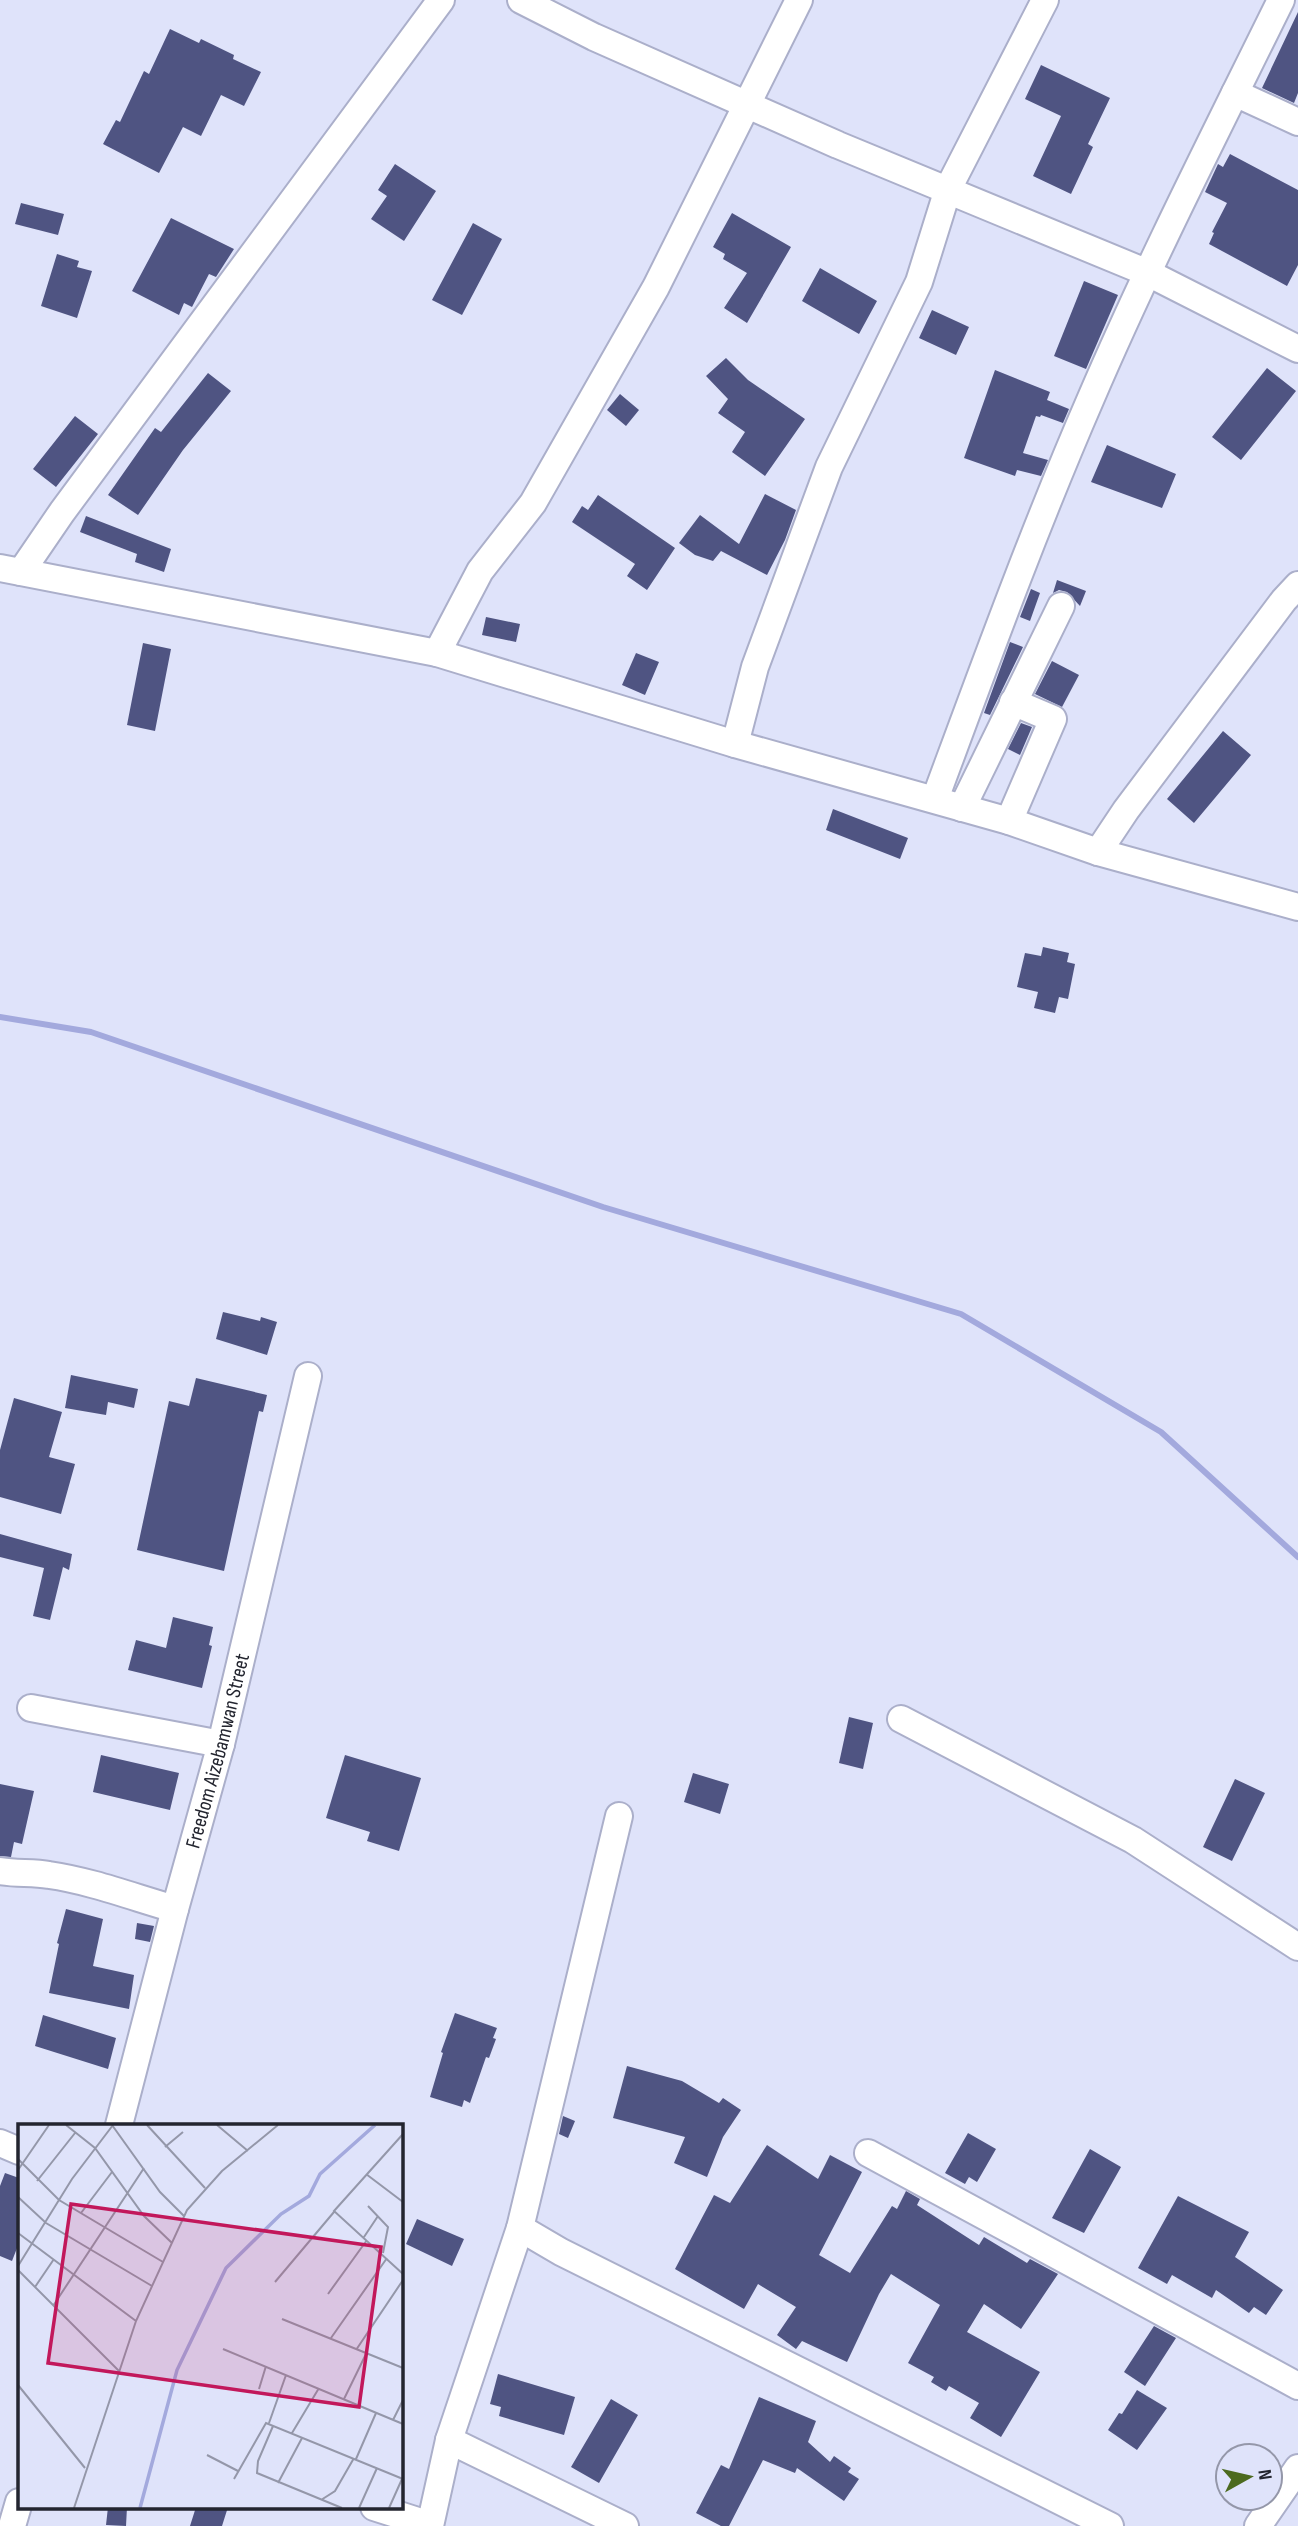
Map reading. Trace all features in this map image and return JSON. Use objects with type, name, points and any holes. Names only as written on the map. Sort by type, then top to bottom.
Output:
[{"type":"street","points":[[441,0],[87,479],[11,570],[437,653],[735,744],[1009,821],[1098,852],[1298,907]]},
{"type":"street","points":[[521,0],[594,37],[838,145],[1147,273],[1298,349]]},
{"type":"street","points":[[437,653],[480,571],[533,503],[649,299],[799,0]]},
{"type":"street","points":[[735,744],[755,667],[829,467],[919,282],[948,189],[1045,0]]},
{"type":"street","points":[[935,799],[1007,602],[1090,399],[1147,273],[1281,0]]},
{"type":"street","points":[[1236,93],[1298,122]]},
{"type":"street","points":[[1098,852],[1194,719],[1298,585]]},
{"type":"street","points":[[962,808],[1061,606]]},
{"type":"street","points":[[1009,821],[1053,719],[1013,702]]},
{"type":"street","name":"Freedom Aizebamwan Street","points":[[119,2124],[221,1744],[308,1376]]},
{"type":"street","points":[[31,1708],[221,1744]]},
{"type":"street","points":[[901,1719],[1133,1840],[1298,1947]]},
{"type":"street","points":[[377,2508],[430,2525],[449,2440],[520,2228],[619,1816]]},
{"type":"street","points":[[0,1871],[73,1879],[175,1909]]},
{"type":"street","points":[[0,2143],[18,2151]]},
{"type":"street","points":[[868,2153],[1298,2386]]},
{"type":"street","points":[[520,2228],[596,2270],[1110,2526]]},
{"type":"street","points":[[449,2440],[625,2526]]},
{"type":"street","points":[[1258,2526],[1298,2468]]},
{"type":"street","points":[[12,2526],[18,2505]]},
{"type":"building","points":[[1298,12],[1298,93],[1294,103],[1262,88]]},
{"type":"building","points":[[170,29],[199,43],[201,39],[234,55],[233,59],[261,72],[244,106],[221,95],[201,136],[183,127],[159,173],[103,144],[116,120],[120,122],[144,71],[149,74]]},
{"type":"building","points":[[1041,65],[1110,98],[1088,144],[1093,147],[1071,194],[1033,176],[1061,116],[1025,99]]},
{"type":"building","points":[[1230,154],[1298,190],[1298,265],[1287,286],[1209,244],[1227,203],[1205,192],[1218,164],[1223,167]]},
{"type":"building","points":[[395,164],[436,191],[404,241],[371,219],[387,196],[378,190]]},
{"type":"building","points":[[21,203],[64,214],[58,235],[15,224]]},
{"type":"building","points":[[732,213],[791,247],[747,323],[724,308],[747,273],[723,259],[725,254],[713,247]]},
{"type":"building","points":[[171,218],[234,249],[216,277],[209,274],[192,307],[184,303],[179,315],[132,291]]},
{"type":"building","points":[[473,223],[502,239],[462,315],[432,300]]},
{"type":"building","points":[[57,254],[79,261],[77,267],[92,271],[77,318],[41,306]]},
{"type":"building","points":[[820,268],[877,301],[859,334],[802,301]]},
{"type":"building","points":[[1084,281],[1118,295],[1086,369],[1054,356]]},
{"type":"building","points":[[932,310],[969,327],[956,355],[919,338]]},
{"type":"building","points":[[726,358],[748,380],[805,419],[765,476],[732,452],[745,432],[718,413],[728,399],[706,376]]},
{"type":"building","points":[[1267,368],[1296,391],[1241,460],[1212,437]]},
{"type":"building","points":[[995,370],[1050,392],[1047,400],[1069,409],[1063,423],[1041,415],[1036,416],[1023,453],[1048,460],[1041,476],[1017,470],[1015,476],[964,458]]},
{"type":"building","points":[[208,373],[231,391],[183,450],[138,515],[108,495],[155,428],[161,432]]},
{"type":"building","points":[[620,394],[639,410],[626,426],[607,410]]},
{"type":"building","points":[[75,416],[98,434],[56,487],[33,469]]},
{"type":"building","points":[[1107,445],[1176,474],[1162,508],[1091,482]]},
{"type":"building","points":[[765,494],[796,510],[785,540],[767,575],[721,551],[713,561],[695,555],[679,543],[700,515],[739,544]]},
{"type":"building","points":[[598,495],[675,548],[647,590],[627,576],[635,564],[572,522],[582,506],[588,510]]},
{"type":"building","points":[[86,516],[171,549],[164,572],[135,562],[137,554],[80,532]]},
{"type":"building","points":[[1057,580],[1086,591],[1080,606],[1067,592],[1059,590],[1053,593]]},
{"type":"building","points":[[1031,589],[1040,593],[1030,621],[1020,617]]},
{"type":"building","points":[[486,617],[520,624],[516,642],[482,635]]},
{"type":"building","points":[[1010,642],[1023,647],[990,715],[984,713]]},
{"type":"building","points":[[143,643],[171,649],[155,731],[127,725]]},
{"type":"building","points":[[636,653],[659,662],[645,695],[622,685]]},
{"type":"building","points":[[1052,661],[1079,675],[1062,707],[1035,694]]},
{"type":"building","points":[[1021,723],[1032,727],[1020,755],[1008,749]]},
{"type":"building","points":[[1223,731],[1251,755],[1194,823],[1167,799]]},
{"type":"building","points":[[833,809],[908,838],[900,859],[826,830]]},
{"type":"building","points":[[1043,947],[1069,953],[1067,962],[1075,964],[1068,999],[1059,997],[1055,1013],[1034,1008],[1038,992],[1017,987],[1025,953],[1041,956]]},
{"type":"building","points":[[223,1312],[260,1321],[261,1317],[277,1322],[267,1355],[216,1339]]},
{"type":"building","points":[[71,1375],[138,1389],[134,1408],[108,1402],[106,1415],[65,1408]]},
{"type":"building","points":[[196,1378],[267,1395],[263,1412],[259,1411],[224,1571],[137,1550],[169,1401],[189,1406]]},
{"type":"building","points":[[14,1398],[62,1412],[49,1457],[75,1464],[61,1514],[0,1497],[0,1450]]},
{"type":"building","points":[[0,1534],[72,1554],[69,1570],[63,1567],[50,1620],[33,1616],[44,1568],[0,1557]]},
{"type":"building","points":[[173,1617],[213,1627],[209,1645],[212,1646],[202,1688],[128,1670],[136,1640],[166,1648]]},
{"type":"building","points":[[849,1717],[873,1723],[863,1769],[839,1763]]},
{"type":"building","points":[[101,1755],[179,1773],[170,1810],[93,1792]]},
{"type":"building","points":[[345,1755],[421,1778],[399,1851],[367,1841],[370,1832],[326,1818]]},
{"type":"building","points":[[693,1773],[729,1784],[720,1814],[684,1802]]},
{"type":"building","points":[[1235,1779],[1265,1793],[1232,1861],[1203,1847]]},
{"type":"building","points":[[0,1784],[34,1791],[22,1844],[14,1842],[11,1857],[0,1856]]},
{"type":"building","points":[[66,1909],[103,1919],[93,1966],[134,1975],[129,2009],[49,1993]]},
{"type":"building","points":[[137,1923],[154,1926],[150,1942],[135,1939]]},
{"type":"building","points":[[455,2013],[497,2028],[493,2038],[496,2039],[489,2058],[486,2057],[470,2103],[464,2100],[462,2107],[430,2097],[443,2053],[441,2052]]},
{"type":"building","points":[[43,2015],[116,2038],[108,2069],[35,2046]]},
{"type":"building","points":[[627,2066],[682,2081],[719,2103],[723,2098],[741,2110],[723,2137],[707,2177],[674,2163],[685,2137],[613,2118]]},
{"type":"building","points":[[563,2116],[575,2121],[568,2138],[559,2134]]},
{"type":"building","points":[[968,2133],[996,2149],[977,2182],[969,2177],[965,2184],[945,2173]]},
{"type":"building","points":[[767,2145],[818,2179],[830,2155],[862,2172],[819,2255],[850,2273],[892,2206],[897,2209],[906,2191],[920,2199],[917,2205],[979,2245],[984,2237],[1027,2263],[1030,2259],[1058,2274],[1021,2329],[984,2304],[967,2332],[1040,2372],[1001,2437],[970,2418],[979,2403],[949,2386],[946,2391],[931,2382],[934,2377],[908,2363],[940,2305],[891,2274],[847,2362],[802,2341],[796,2349],[777,2335],[796,2307],[758,2284],[744,2309],[675,2269],[714,2195],[730,2203]]},
{"type":"building","points":[[1090,2149],[1121,2167],[1084,2233],[1052,2218]]},
{"type":"building","points":[[5,2173],[18,2178],[18,2246],[12,2261],[0,2256],[0,2186]]},
{"type":"building","points":[[1178,2196],[1249,2232],[1235,2257],[1283,2290],[1266,2315],[1254,2307],[1249,2313],[1216,2290],[1212,2298],[1172,2275],[1167,2284],[1138,2268]]},
{"type":"building","points":[[417,2219],[464,2239],[452,2266],[406,2244]]},
{"type":"building","points":[[1154,2326],[1176,2338],[1145,2386],[1124,2372]]},
{"type":"building","points":[[498,2374],[575,2397],[564,2435],[499,2416],[501,2407],[490,2404]]},
{"type":"building","points":[[1137,2390],[1167,2408],[1137,2450],[1108,2430]]},
{"type":"building","points":[[759,2397],[816,2421],[808,2442],[830,2462],[834,2456],[851,2468],[848,2472],[859,2479],[844,2501],[797,2468],[795,2473],[763,2460],[729,2526],[721,2526],[696,2513],[721,2465],[729,2469]]},
{"type":"building","points":[[611,2399],[638,2415],[599,2483],[571,2467]]},
{"type":"building","points":[[108,2508],[127,2508],[126,2526],[106,2525]]},
{"type":"building","points":[[196,2508],[228,2508],[222,2526],[190,2526]]},
{"type":"waterway","points":[[0,1017],[91,1032],[603,1207],[961,1314],[1161,1432],[1298,1557]]}]
